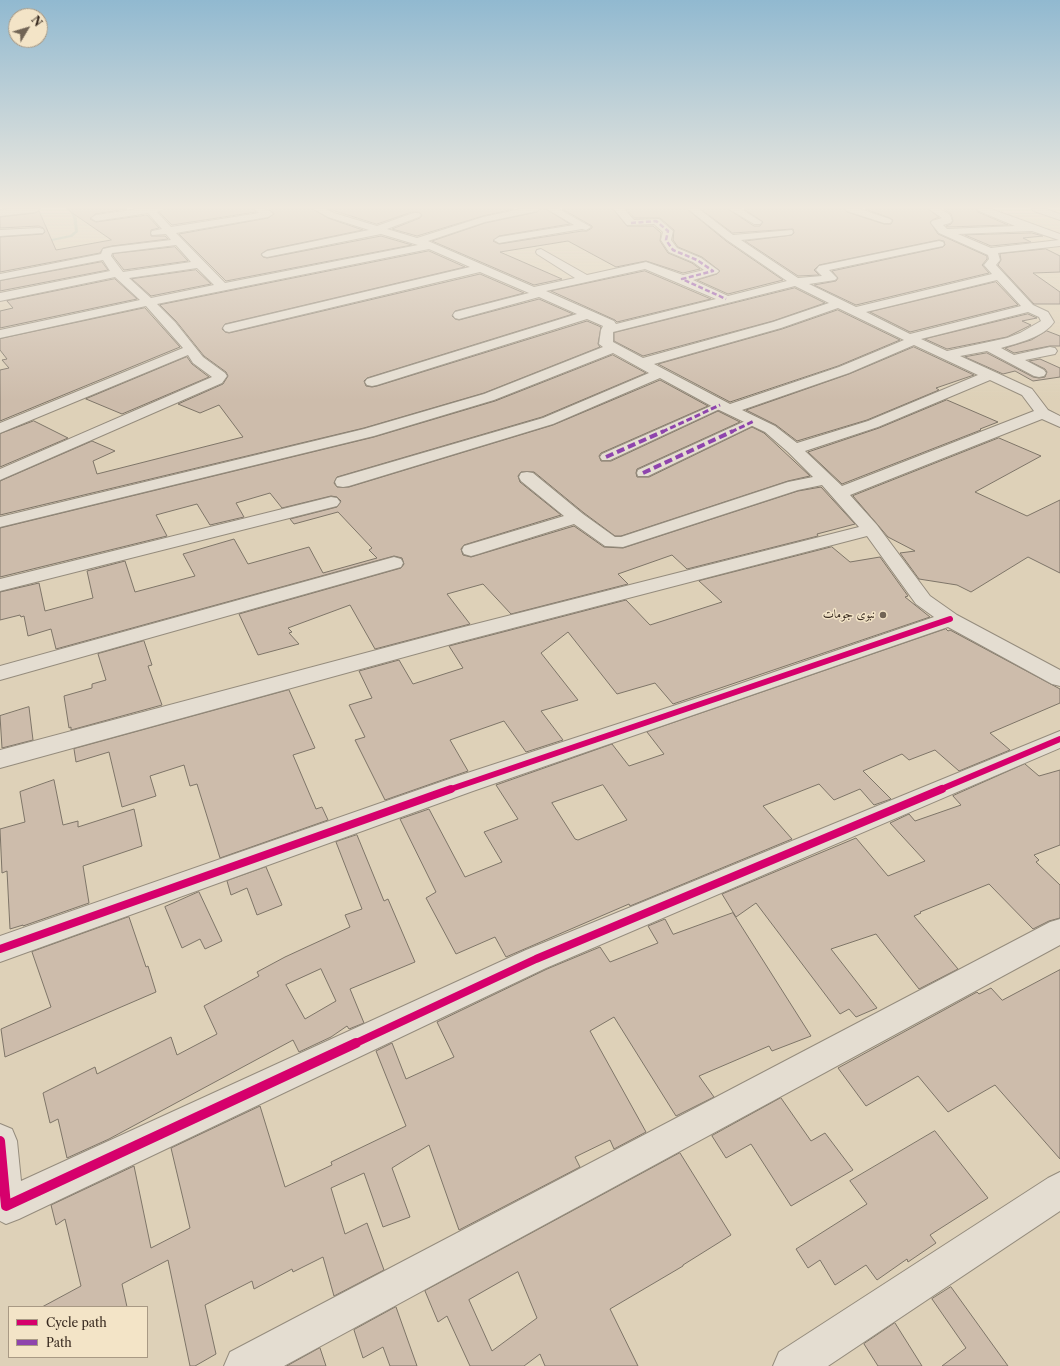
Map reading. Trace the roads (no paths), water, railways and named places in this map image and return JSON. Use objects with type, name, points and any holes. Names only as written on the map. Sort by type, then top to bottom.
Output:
[{"type":"street","points":[[0,297],[130,273]]},
{"type":"street","points":[[208,273],[222,286]]},
{"type":"street","points":[[0,334],[284,273]]},
{"type":"street","points":[[229,328],[462,273]]},
{"type":"street","points":[[493,273],[610,324],[607,330],[606,344],[770,429],[794,449],[839,493],[871,528],[923,600],[950,619],[1060,679]]},
{"type":"street","points":[[575,273],[584,278]]},
{"type":"street","points":[[459,315],[584,278],[609,273]]},
{"type":"street","points":[[666,273],[726,299]]},
{"type":"street","points":[[682,279],[706,273]]},
{"type":"street","points":[[782,273],[796,282],[840,302],[909,338],[1027,392],[1042,413],[1060,422]]},
{"type":"street","points":[[607,330],[796,282],[831,278],[825,273]]},
{"type":"street","points":[[945,355],[1021,338],[1037,331],[1048,322],[1044,315],[1029,308],[997,273]]},
{"type":"street","points":[[0,475],[216,380],[220,376],[198,360],[191,349],[149,302],[120,274]]},
{"type":"street","points":[[856,311],[1000,276]]},
{"type":"street","points":[[642,363],[777,325],[840,302]]},
{"type":"street","points":[[909,338],[1029,308],[1052,306]]},
{"type":"street","points":[[372,382],[589,314]]},
{"type":"street","points":[[606,458],[725,407],[828,377],[883,356],[911,342],[909,338]]},
{"type":"street","points":[[988,346],[1039,373]]},
{"type":"street","points":[[0,522],[391,427],[489,397],[613,348]]},
{"type":"street","points":[[0,428],[191,349]]},
{"type":"street","points":[[1013,359],[1050,351]]},
{"type":"street","points":[[343,482],[548,421],[660,373]]},
{"type":"street","points":[[794,449],[872,424],[990,375]]},
{"type":"street","points":[[839,493],[1042,413]]},
{"type":"street","points":[[643,472],[754,421]]},
{"type":"street","points":[[527,477],[577,518],[611,542],[623,542],[794,486],[824,480]]},
{"type":"street","points":[[0,585],[331,502]]},
{"type":"street","points":[[472,550],[577,518]]},
{"type":"street","points":[[0,759],[452,637],[871,528]]},
{"type":"street","points":[[0,673],[394,564]]},
{"type":"street","points":[[0,949],[464,784],[727,696],[950,619]]},
{"type":"street","points":[[0,1141],[6,1206],[536,959],[1060,739]]},
{"type":"street","points":[[244,1366],[1060,931]]},
{"type":"street","points":[[793,1366],[1060,1190]]},
{"type":"place","name":"نبوی جومات","points":[[883,615]]}]
